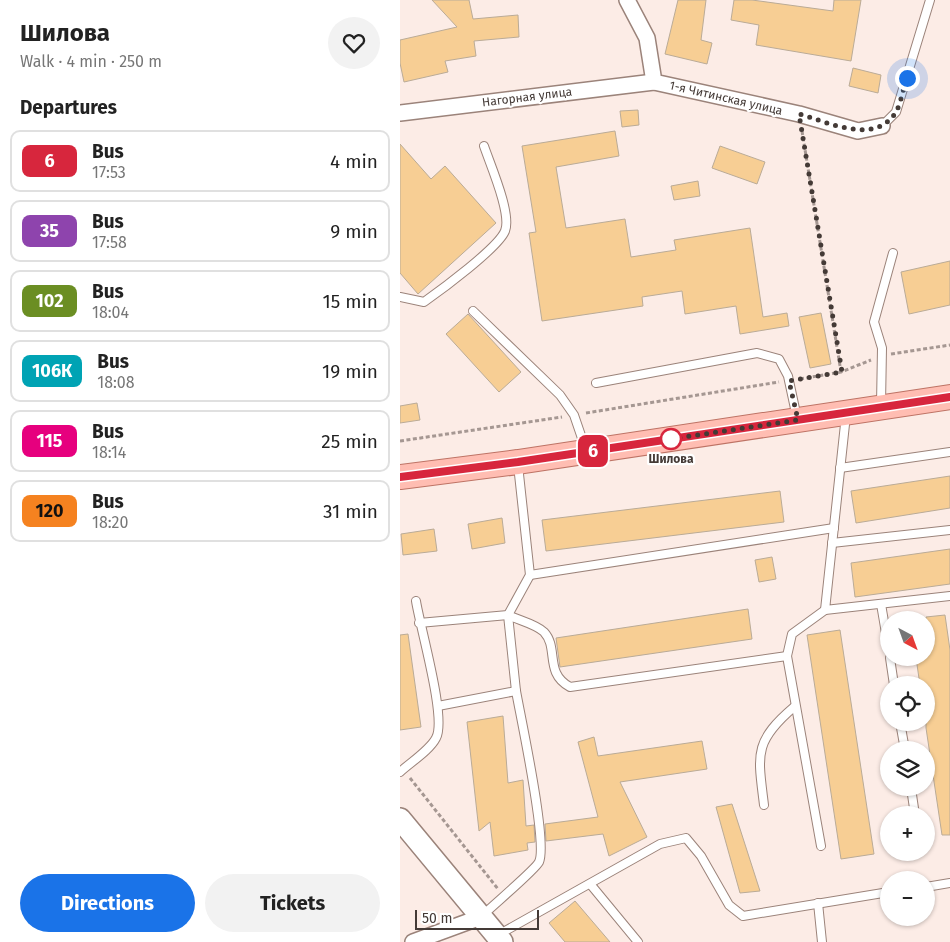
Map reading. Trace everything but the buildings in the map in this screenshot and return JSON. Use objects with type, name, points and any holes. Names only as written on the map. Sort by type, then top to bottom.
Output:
[{"type":"main road","points":[[400,478],[587,452],[950,397]]},
{"type":"main road","points":[[400,818],[499,939]]},
{"type":"street","name":"1-я Читинская улица","points":[[627,0],[647,38],[654,82],[799,114],[858,131],[882,126]]},
{"type":"street","name":"Нагорная улица","points":[[400,113],[654,82]]},
{"type":"street","points":[[413,942],[481,917]]},
{"type":"lane","points":[[882,126],[896,112],[930,0]]},
{"type":"lane","points":[[400,297],[424,302],[483,256],[505,231],[506,214],[484,146]]},
{"type":"lane","points":[[881,408],[882,348],[874,322],[893,253]]},
{"type":"lane","points":[[473,311],[560,395],[574,415],[587,452]]},
{"type":"lane","points":[[596,383],[757,353],[779,359],[789,381],[798,420]]},
{"type":"lane","points":[[825,610],[846,413]]},
{"type":"lane","points":[[840,468],[950,452]]},
{"type":"lane","points":[[481,917],[539,863],[541,846],[539,817],[516,691],[508,615],[530,575],[518,462]]},
{"type":"lane","points":[[530,575],[834,528]]},
{"type":"lane","points":[[832,543],[950,530]]},
{"type":"lane","points":[[821,846],[794,707],[787,656],[792,634],[825,610],[950,596]]},
{"type":"lane","points":[[401,771],[436,739],[440,728],[438,706],[419,623],[416,601]]},
{"type":"lane","points":[[881,604],[882,611]]},
{"type":"lane","points":[[419,623],[508,615],[544,632],[548,639],[555,674],[570,687],[787,656]]},
{"type":"lane","points":[[438,706],[516,691]]},
{"type":"lane","points":[[764,806],[759,758],[763,741],[774,724],[794,707]]},
{"type":"lane","points":[[499,939],[660,844],[686,838],[701,856],[728,906],[743,916],[880,893]]},
{"type":"lane","points":[[935,886],[950,883]]},
{"type":"lane","points":[[591,885],[638,942]]},
{"type":"lane","points":[[818,903],[822,942]]},
{"type":"path","points":[[799,114],[842,372]]},
{"type":"path","points":[[400,440],[574,415],[842,372],[881,356],[950,345]]},
{"type":"path","points":[[401,771],[504,896]]},
{"type":"bus line","name":"6","points":[[400,477],[518,462],[950,397]]},
{"type":"place","name":"Шилова","points":[[671,439]]},
{"type":"route","points":[[671,439],[798,420],[789,381],[842,372],[799,114],[858,131],[882,126],[896,112],[907,78]]}]
